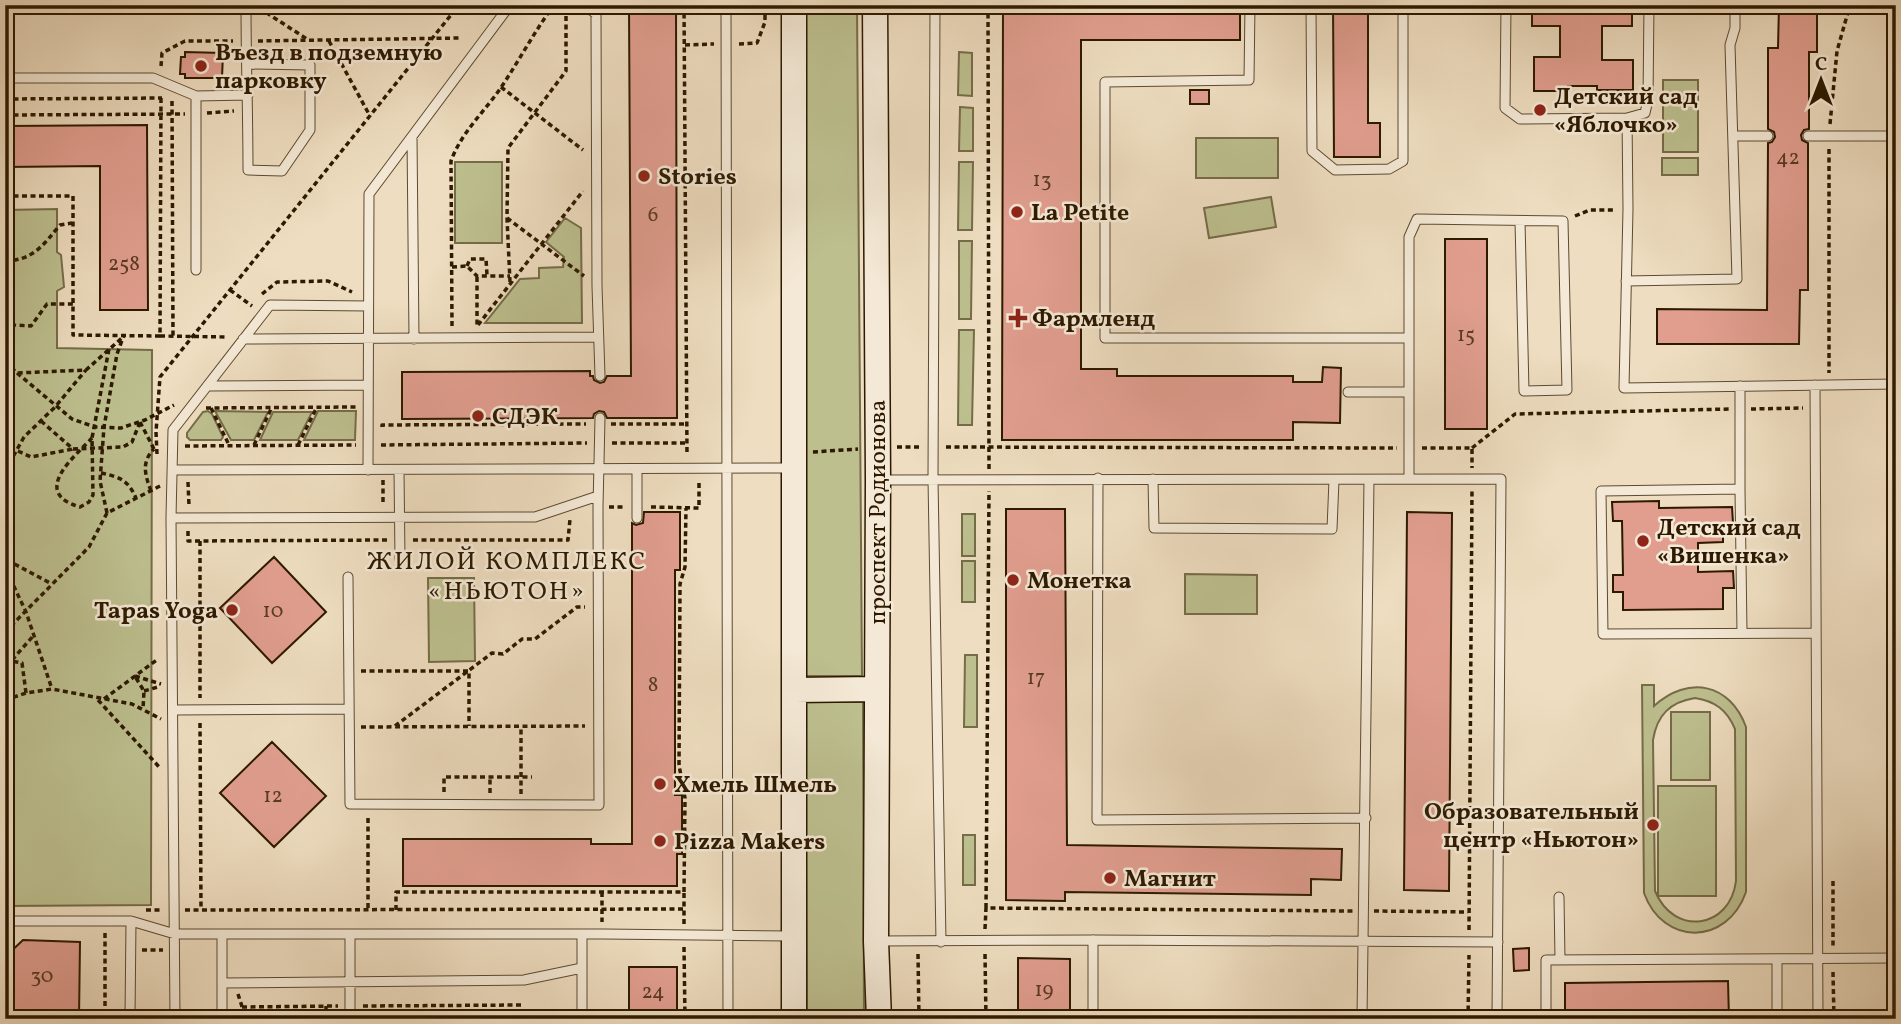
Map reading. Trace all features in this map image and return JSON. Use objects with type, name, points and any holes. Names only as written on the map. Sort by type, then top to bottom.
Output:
[{"type":"street","points":[[794,5],[794,1019]]},
{"type":"street","name":"проспект Родионова","points":[[875,5],[878,480],[876,941],[879,1019]]},
{"type":"street","points":[[795,690],[877,690]]},
{"type":"lane","points":[[246,5],[248,170],[282,171],[310,130],[310,65],[247,64]]},
{"type":"lane","points":[[368,470],[369,194],[510,5]]},
{"type":"lane","points":[[585,5],[596,14],[600,376]]},
{"type":"lane","points":[[726,5],[728,1019]]},
{"type":"lane","points":[[935,5],[933,479],[941,942]]},
{"type":"lane","points":[[1250,5],[1249,80],[1105,82],[1105,338],[1408,338]]},
{"type":"lane","points":[[1311,5],[1312,151],[1335,170],[1389,169],[1403,161],[1403,5]]},
{"type":"lane","points":[[1506,5],[1505,108],[1520,119],[1627,118],[1645,113],[1648,100],[1649,5]]},
{"type":"lane","points":[[1626,281],[1737,279],[1730,45],[1735,28],[1735,5]]},
{"type":"lane","points":[[5,78],[153,78],[196,96],[248,95]]},
{"type":"lane","points":[[196,96],[196,270]]},
{"type":"lane","points":[[1627,118],[1624,388],[1896,384]]},
{"type":"lane","points":[[412,136],[414,339]]},
{"type":"lane","points":[[1733,136],[1768,136]]},
{"type":"lane","points":[[1808,136],[1896,136]]},
{"type":"lane","points":[[1409,480],[1409,237],[1417,219],[1520,220],[1563,221],[1567,390],[1524,391],[1520,220]]},
{"type":"lane","points":[[175,1019],[173,430],[270,305],[368,306]]},
{"type":"lane","points":[[243,340],[598,337]]},
{"type":"lane","points":[[207,386],[368,385]]},
{"type":"lane","points":[[1815,385],[1818,1019]]},
{"type":"lane","points":[[1740,386],[1742,633]]},
{"type":"lane","points":[[1348,392],[1408,392]]},
{"type":"lane","points":[[348,577],[349,804],[599,805],[600,421]]},
{"type":"lane","points":[[172,475],[188,470],[727,469],[795,460]]},
{"type":"lane","points":[[637,469],[637,518]]},
{"type":"lane","points":[[399,470],[400,559]]},
{"type":"lane","points":[[1098,478],[1097,820],[1366,818]]},
{"type":"lane","points":[[1153,479],[1154,528],[1318,529],[1332,529],[1334,480]]},
{"type":"lane","points":[[878,480],[1501,479],[1497,1019]]},
{"type":"lane","points":[[1362,1019],[1368,480]]},
{"type":"lane","points":[[1740,489],[1601,491],[1603,635],[1816,633]]},
{"type":"lane","points":[[172,518],[535,517],[598,496]]},
{"type":"lane","points":[[173,710],[349,709]]},
{"type":"lane","points":[[1559,897],[1560,960]]},
{"type":"lane","points":[[5,921],[131,921],[175,934],[222,935],[795,936]]},
{"type":"lane","points":[[131,921],[131,1019]]},
{"type":"lane","points":[[582,934],[582,1019]]},
{"type":"lane","points":[[222,935],[222,1019]]},
{"type":"lane","points":[[350,935],[350,1019]]},
{"type":"lane","points":[[1093,940],[1093,1019]]},
{"type":"lane","points":[[876,941],[1498,943]]},
{"type":"lane","points":[[1546,1019],[1546,960],[1896,958]]},
{"type":"lane","points":[[1777,959],[1777,1019]]},
{"type":"lane","points":[[222,983],[524,980],[582,968]]},
{"type":"path","points":[[5,7],[121,5]]},
{"type":"path","points":[[140,422],[157,455],[160,377],[459,5]]},
{"type":"path","points":[[452,338],[451,161],[456,146],[501,87],[539,24],[554,5]]},
{"type":"path","points":[[510,284],[508,148],[566,71],[566,8],[561,5]]},
{"type":"path","points":[[136,910],[684,909],[685,798],[679,765],[680,583],[685,566],[686,508],[699,508],[700,455],[687,454],[684,5]]},
{"type":"path","points":[[986,1019],[988,5]]},
{"type":"path","points":[[1829,384],[1829,137],[1837,51],[1850,5]]},
{"type":"path","points":[[259,8],[309,40]]},
{"type":"path","points":[[328,40],[370,116]]},
{"type":"path","points":[[501,87],[586,152]]},
{"type":"path","points":[[5,115],[232,112],[248,95]]},
{"type":"path","points":[[5,99],[161,98],[173,101],[173,336]]},
{"type":"path","points":[[452,267],[467,266],[477,276],[477,327],[585,188]]},
{"type":"path","points":[[1590,210],[1628,209]]},
{"type":"path","points":[[507,218],[597,286]]},
{"type":"path","points":[[5,261],[21,260],[36,252],[60,225],[73,223]]},
{"type":"path","points":[[467,266],[470,259],[486,260],[487,276]]},
{"type":"path","points":[[477,276],[510,275]]},
{"type":"path","points":[[230,290],[252,306]]},
{"type":"path","points":[[5,318],[14,325],[31,326],[47,304],[73,304]]},
{"type":"path","points":[[5,471],[24,437],[55,407],[86,370],[124,335],[117,354],[104,427],[100,481],[107,513]]},
{"type":"path","points":[[160,336],[229,337]]},
{"type":"path","points":[[92,438],[64,466],[57,485],[61,497],[80,507],[89,502],[93,495],[92,438],[109,349]]},
{"type":"path","points":[[5,362],[55,407],[72,419],[95,427],[121,428],[140,422],[180,402]]},
{"type":"path","points":[[17,373],[86,370]]},
{"type":"path","points":[[254,445],[272,407]]},
{"type":"path","points":[[298,445],[317,407]]},
{"type":"path","points":[[203,408],[358,407]]},
{"type":"path","points":[[1472,448],[1515,414],[1815,407]]},
{"type":"path","points":[[211,408],[229,445]]},
{"type":"path","points":[[41,421],[73,449]]},
{"type":"path","points":[[383,445],[382,425],[600,421],[686,424]]},
{"type":"path","points":[[18,450],[32,457],[82,448],[123,447],[132,442],[140,422]]},
{"type":"path","points":[[172,446],[687,443]]},
{"type":"path","points":[[795,460],[877,448],[989,447]]},
{"type":"path","points":[[151,491],[144,470],[149,454],[154,449]]},
{"type":"path","points":[[188,470],[188,541]]},
{"type":"path","points":[[383,470],[384,540]]},
{"type":"path","points":[[101,473],[112,475],[130,485],[136,498]]},
{"type":"path","points":[[5,632],[89,547],[107,513],[151,491],[172,475]]},
{"type":"path","points":[[200,541],[201,910]]},
{"type":"path","points":[[6,558],[52,584]]},
{"type":"path","points":[[5,617],[11,595],[6,558]]},
{"type":"path","points":[[10,578],[26,612],[52,689]]},
{"type":"path","points":[[394,727],[492,653],[503,654],[522,639],[535,639],[577,607],[598,606]]},
{"type":"path","points":[[12,661],[34,635]]},
{"type":"path","points":[[104,699],[173,648]]},
{"type":"path","points":[[20,650],[26,694]]},
{"type":"path","points":[[5,660],[22,663]]},
{"type":"path","points":[[349,671],[469,671]]},
{"type":"path","points":[[469,671],[469,726]]},
{"type":"path","points":[[135,676],[164,685],[144,691]]},
{"type":"path","points":[[135,676],[144,691],[142,709]]},
{"type":"path","points":[[5,700],[52,689],[132,704],[173,725]]},
{"type":"path","points":[[96,698],[174,784]]},
{"type":"path","points":[[521,804],[522,726]]},
{"type":"path","points":[[349,727],[598,726]]},
{"type":"path","points":[[444,804],[444,777],[532,777]]},
{"type":"path","points":[[368,816],[368,910]]},
{"type":"path","points":[[1833,876],[1834,1019]]},
{"type":"path","points":[[396,910],[396,892],[684,892]]},
{"type":"path","points":[[602,892],[603,934]]},
{"type":"path","points":[[986,908],[1469,912]]},
{"type":"path","points":[[105,930],[106,1019]]},
{"type":"path","points":[[918,942],[919,1019]]},
{"type":"path","points":[[684,947],[684,1019]]},
{"type":"path","points":[[242,1007],[522,1004]]},
{"type":"path","points":[[326,1006],[326,1019]]},
{"type":"green space","points":[[803,5],[857,5],[862,676],[805,676]]},
{"type":"green space","points":[[959,52],[972,53],[972,96],[958,95]]},
{"type":"green space","points":[[1663,80],[1698,80],[1698,152],[1663,152]]},
{"type":"green space","points":[[960,107],[973,108],[973,151],[959,151]]},
{"type":"green space","points":[[1196,138],[1278,138],[1278,178],[1196,178]]},
{"type":"green space","points":[[1662,158],[1698,158],[1698,175],[1662,175]]},
{"type":"green space","points":[[455,162],[502,162],[502,243],[455,243]]},
{"type":"green space","points":[[959,162],[973,162],[972,230],[958,230]]},
{"type":"green space","points":[[1271,197],[1276,227],[1209,238],[1204,208]]},
{"type":"green space","points":[[57,209],[57,252],[61,255],[64,287],[57,291],[57,348],[152,350],[151,905],[5,906],[5,210]]},
{"type":"green space","points":[[565,218],[581,228],[582,323],[485,323],[520,279],[539,278],[539,268],[563,267],[564,257],[546,242]]},
{"type":"green space","points":[[959,241],[972,241],[971,319],[959,319]]},
{"type":"green space","points":[[959,330],[974,330],[972,425],[958,425]]},
{"type":"green space","points":[[208,411],[223,437],[221,440],[190,440],[187,433],[203,412]]},
{"type":"green space","points":[[215,411],[268,412],[254,440],[231,440]]},
{"type":"green space","points":[[318,411],[356,411],[355,440],[304,440]]},
{"type":"green space","points":[[273,412],[312,412],[298,440],[260,440]]},
{"type":"green space","points":[[962,514],[975,514],[975,556],[962,556]]},
{"type":"green space","points":[[962,561],[975,561],[975,602],[962,602]]},
{"type":"green space","points":[[1185,574],[1257,575],[1257,614],[1185,614]]},
{"type":"green space","points":[[428,578],[474,578],[475,661],[429,662]]},
{"type":"green space","points":[[965,655],[977,655],[977,727],[964,727]]},
{"type":"green space","points":[[1642,685],[1654,685],[1654,706],[1680,690],[1707,688],[1730,701],[1746,727],[1746,892],[1737,910],[1725,922],[1710,930],[1695,933],[1665,923],[1653,910],[1644,893]],"holes":[[[1702,699],[1724,712],[1735,729],[1736,881],[1732,897],[1723,909],[1713,917],[1687,921],[1675,916],[1664,906],[1655,891],[1653,740],[1658,723],[1666,711],[1686,700]]]},
{"type":"green space","points":[[805,702],[863,702],[864,1019],[807,1019]]},
{"type":"green space","points":[[1671,712],[1710,712],[1710,780],[1671,780]]},
{"type":"green space","points":[[1658,786],[1716,786],[1716,896],[1658,896]]},
{"type":"green space","points":[[963,835],[975,835],[975,885],[963,885]]},
{"type":"building","points":[[629,5],[676,5],[677,418],[607,418],[604,412],[599,411],[593,418],[402,419],[402,372],[590,371],[590,376],[600,383],[604,382],[607,376],[631,376]]},
{"type":"building","points":[[1003,5],[1240,5],[1240,40],[1081,40],[1081,369],[1117,369],[1117,376],[1293,376],[1293,382],[1322,382],[1323,367],[1341,368],[1340,423],[1293,422],[1293,440],[1002,440]]},
{"type":"building","points":[[1333,5],[1368,5],[1368,123],[1380,123],[1380,157],[1334,157]]},
{"type":"building","points":[[1532,5],[1632,5],[1632,26],[1602,26],[1602,60],[1633,60],[1633,90],[1597,90],[1597,86],[1568,86],[1568,91],[1534,91],[1534,57],[1560,57],[1560,26],[1532,26]]},
{"type":"building","points":[[1779,5],[1817,5],[1817,52],[1809,52],[1809,129],[1804,130],[1801,135],[1802,140],[1808,143],[1808,290],[1800,290],[1799,344],[1657,344],[1657,309],[1767,310],[1768,143],[1775,137],[1774,132],[1768,129],[1768,48],[1778,48]]},
{"type":"building","name":"Въезд в подземную парковку","points":[[185,52],[223,53],[222,78],[185,78],[185,74],[180,74],[181,57],[185,57]]},
{"type":"building","points":[[1190,90],[1209,90],[1209,104],[1190,104]]},
{"type":"building","points":[[147,125],[148,310],[100,310],[100,166],[5,167],[5,126]]},
{"type":"building","points":[[1445,239],[1487,239],[1487,429],[1445,429]]},
{"type":"building","points":[[1659,501],[1659,508],[1732,507],[1733,523],[1723,523],[1723,542],[1698,543],[1698,572],[1733,571],[1734,588],[1723,588],[1723,609],[1623,610],[1623,592],[1613,592],[1613,575],[1623,575],[1622,521],[1613,521],[1612,502]]},
{"type":"building","points":[[1006,509],[1065,509],[1067,845],[1342,849],[1341,880],[1311,879],[1311,895],[1065,892],[1065,901],[1006,900]]},
{"type":"building","points":[[644,512],[680,512],[680,570],[675,570],[675,795],[682,795],[682,854],[677,854],[677,886],[403,886],[403,839],[591,839],[591,844],[632,844],[632,523],[643,523]]},
{"type":"building","points":[[1407,512],[1452,513],[1449,891],[1404,890]]},
{"type":"building","points":[[274,557],[326,612],[272,663],[220,608]]},
{"type":"building","points":[[272,742],[326,796],[274,847],[220,793]]},
{"type":"building","points":[[23,940],[80,942],[79,1019],[5,1019],[5,957]]},
{"type":"building","points":[[1529,948],[1529,970],[1514,971],[1513,949]]},
{"type":"building","points":[[1018,958],[1070,959],[1070,1019],[1018,1019]]},
{"type":"building","points":[[629,967],[677,967],[677,1019],[629,1019]]},
{"type":"building","points":[[1728,981],[1729,1019],[1565,1019],[1565,983]]},
{"type":"place","name":"Въезд в подземную парковку","points":[[201,66]]},
{"type":"place","name":"Детский сад «Яблочко»","points":[[1540,110]]},
{"type":"place","name":"Stories","points":[[644,176]]},
{"type":"place","name":"La Petite","points":[[1017,212]]},
{"type":"place","name":"Фармленд","points":[[1018,318]]},
{"type":"place","name":"СДЭК","points":[[478,416]]},
{"type":"place","name":"Детский сад «Вишенка»","points":[[1643,541]]},
{"type":"place","name":"Монетка","points":[[1013,580]]},
{"type":"place","name":"Tapas Yoga","points":[[232,610]]},
{"type":"place","name":"Хмель Шмель","points":[[660,784]]},
{"type":"place","name":"Образовательный центр «Ньютон»","points":[[1653,825]]},
{"type":"place","name":"Pizza Makers","points":[[660,841]]},
{"type":"place","name":"Магнит","points":[[1110,878]]},
{"type":"district","name":"ЖИЛОЙ КОМПЛЕКС «НЬЮТОН»","points":[[507,575]]}]
